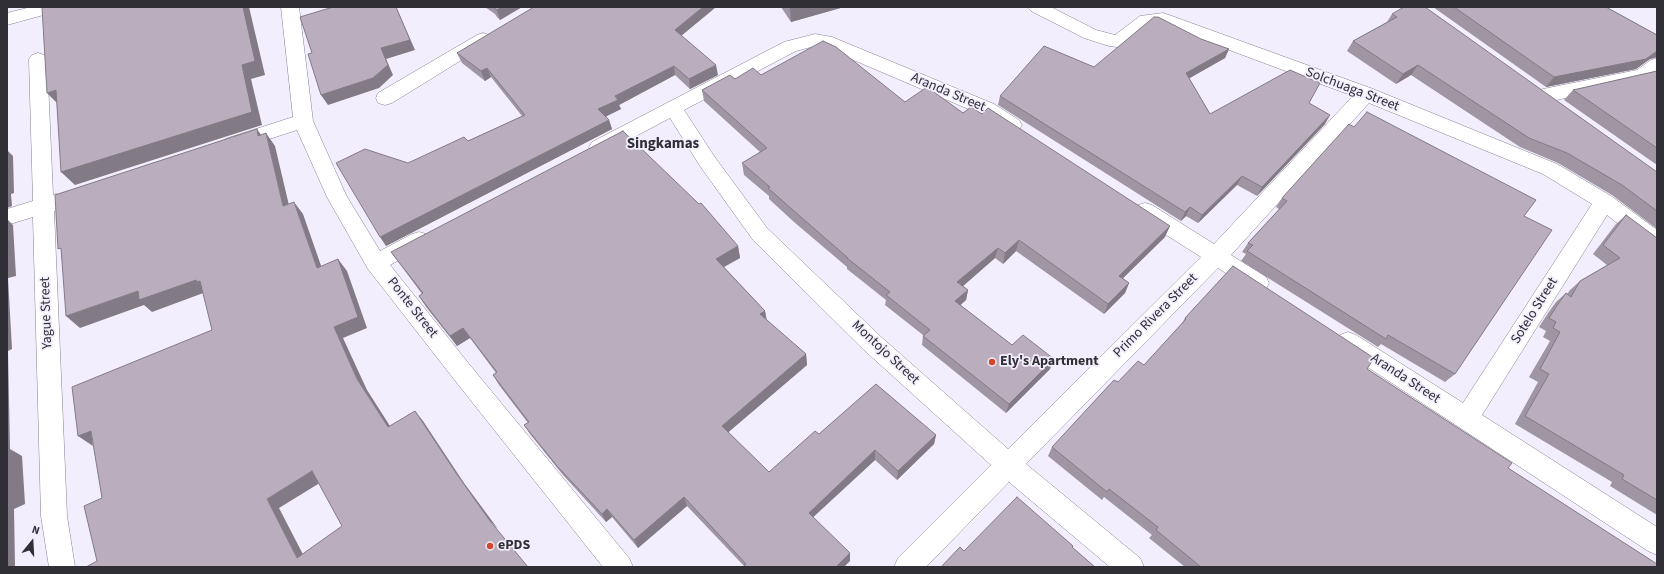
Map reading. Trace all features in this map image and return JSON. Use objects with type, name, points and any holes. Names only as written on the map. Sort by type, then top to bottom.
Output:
[{"type":"street","points":[[7,19],[52,7]]},
{"type":"street","name":"Ponte Street","points":[[290,7],[303,120],[337,197],[376,263],[620,567]]},
{"type":"street","name":"Solchuaga Street","points":[[1037,7],[1090,34],[1109,40],[1124,38],[1146,20],[1163,19],[1366,94],[1550,169],[1604,202],[1657,242]]},
{"type":"street","points":[[384,98],[499,30]]},
{"type":"street","name":"Aranda Street","points":[[673,108],[790,46],[814,40],[826,41],[987,109],[1026,134]]},
{"type":"street","name":"Yague Street","points":[[38,59],[54,516],[62,567]]},
{"type":"street","points":[[1562,110],[1537,92],[1642,75],[1657,64]]},
{"type":"street","name":"Primo Rivera Street","points":[[907,567],[1216,256],[1366,94]]},
{"type":"street","points":[[581,156],[673,108]]},
{"type":"street","name":"Montojo Street","points":[[673,108],[707,161],[760,234],[872,342],[1008,465],[1130,567]]},
{"type":"street","points":[[214,150],[303,120]]},
{"type":"street","points":[[7,217],[73,196]]},
{"type":"street","points":[[1131,202],[1276,295]]},
{"type":"street","name":"Sotelo Street","points":[[1466,419],[1604,202]]},
{"type":"street","points":[[376,263],[432,234]]},
{"type":"street","name":"Aranda Street","points":[[1328,329],[1657,542]]},
{"type":"building","points":[[42,7],[243,7],[255,61],[242,65],[252,112],[61,172],[56,90],[47,93]]},
{"type":"building","points":[[333,7],[396,7],[410,40],[381,48],[388,65],[373,78],[321,95],[308,54],[312,53],[300,17]]},
{"type":"building","points":[[493,7],[502,7],[497,10]]},
{"type":"building","points":[[534,7],[703,7],[675,30],[716,65],[689,79],[674,66],[615,96],[618,100],[598,109],[609,120],[380,237],[336,163],[365,149],[408,163],[464,137],[468,141],[525,115],[487,68],[481,71],[457,53]]},
{"type":"building","points":[[1404,7],[1425,7],[1657,172],[1657,211],[1622,185],[1567,153],[1529,138],[1418,65],[1403,74],[1353,41],[1397,17],[1392,14]]},
{"type":"building","points":[[1454,7],[1606,7],[1657,35],[1657,51],[1646,59],[1554,77]]},
{"type":"building","points":[[1154,17],[1158,17],[1201,39],[1229,49],[1186,73],[1210,114],[1290,70],[1320,83],[1309,103],[1330,115],[1262,187],[1242,176],[1202,215],[1190,207],[1185,212],[1000,96],[1044,46],[1094,67]]},
{"type":"building","points":[[823,41],[836,47],[905,102],[927,87],[963,113],[971,107],[982,114],[988,108],[1170,226],[1119,276],[1129,283],[1108,304],[1019,240],[1005,253],[998,248],[957,282],[968,290],[955,301],[1012,345],[1023,335],[1054,359],[1009,404],[923,336],[930,330],[886,295],[890,292],[847,258],[742,163],[767,148],[702,90],[730,75],[735,79],[753,68],[761,75]]},
{"type":"building","points":[[1657,71],[1657,148],[1573,90]]},
{"type":"building","points":[[1367,112],[1536,200],[1524,216],[1552,230],[1455,374],[1388,335],[1386,339],[1247,251],[1253,245],[1248,243],[1287,201],[1282,198],[1349,124],[1354,127]]},
{"type":"building","points":[[257,129],[258,136],[266,133],[283,206],[294,202],[317,268],[338,259],[358,317],[334,327],[357,379],[388,427],[415,411],[490,521],[528,567],[86,567],[97,561],[84,506],[102,498],[91,431],[78,436],[72,387],[212,330],[200,281],[197,282],[196,280],[139,300],[138,291],[66,316],[61,248],[58,249],[55,195]],"holes":[[[312,471],[342,526],[297,558],[267,499]]]},
{"type":"building","points":[[623,131],[699,204],[701,203],[738,246],[716,259],[765,311],[760,314],[806,354],[722,426],[769,472],[815,431],[819,434],[876,384],[936,435],[898,471],[875,450],[809,513],[850,553],[836,567],[743,567],[746,564],[684,497],[634,540],[607,509],[602,514],[557,466],[524,425],[529,422],[493,375],[497,372],[463,328],[450,336],[419,296],[423,293],[391,252]]},
{"type":"building","points":[[1626,215],[1657,238],[1657,500],[1622,479],[1624,475],[1525,416],[1549,374],[1540,369],[1560,332],[1553,328],[1556,322],[1549,318],[1566,293],[1571,297],[1580,281],[1620,258],[1603,245]]},
{"type":"building","points":[[1233,266],[1374,358],[1367,369],[1512,463],[1508,468],[1657,564],[1657,567],[1201,567],[1156,530],[1158,527],[1109,489],[1107,492],[1052,447],[1114,380],[1118,382],[1138,361],[1144,365]]},
{"type":"building","points":[[7,465],[8,495],[7,496]]},
{"type":"building","points":[[1017,497],[1095,567],[941,567],[960,547],[964,551]]},
{"type":"place","name":"Ely's Apartment","points":[[992,362]]},
{"type":"place","name":"ePDS","points":[[490,546]]},
{"type":"district","name":"Singkamas","points":[[663,145]]}]
